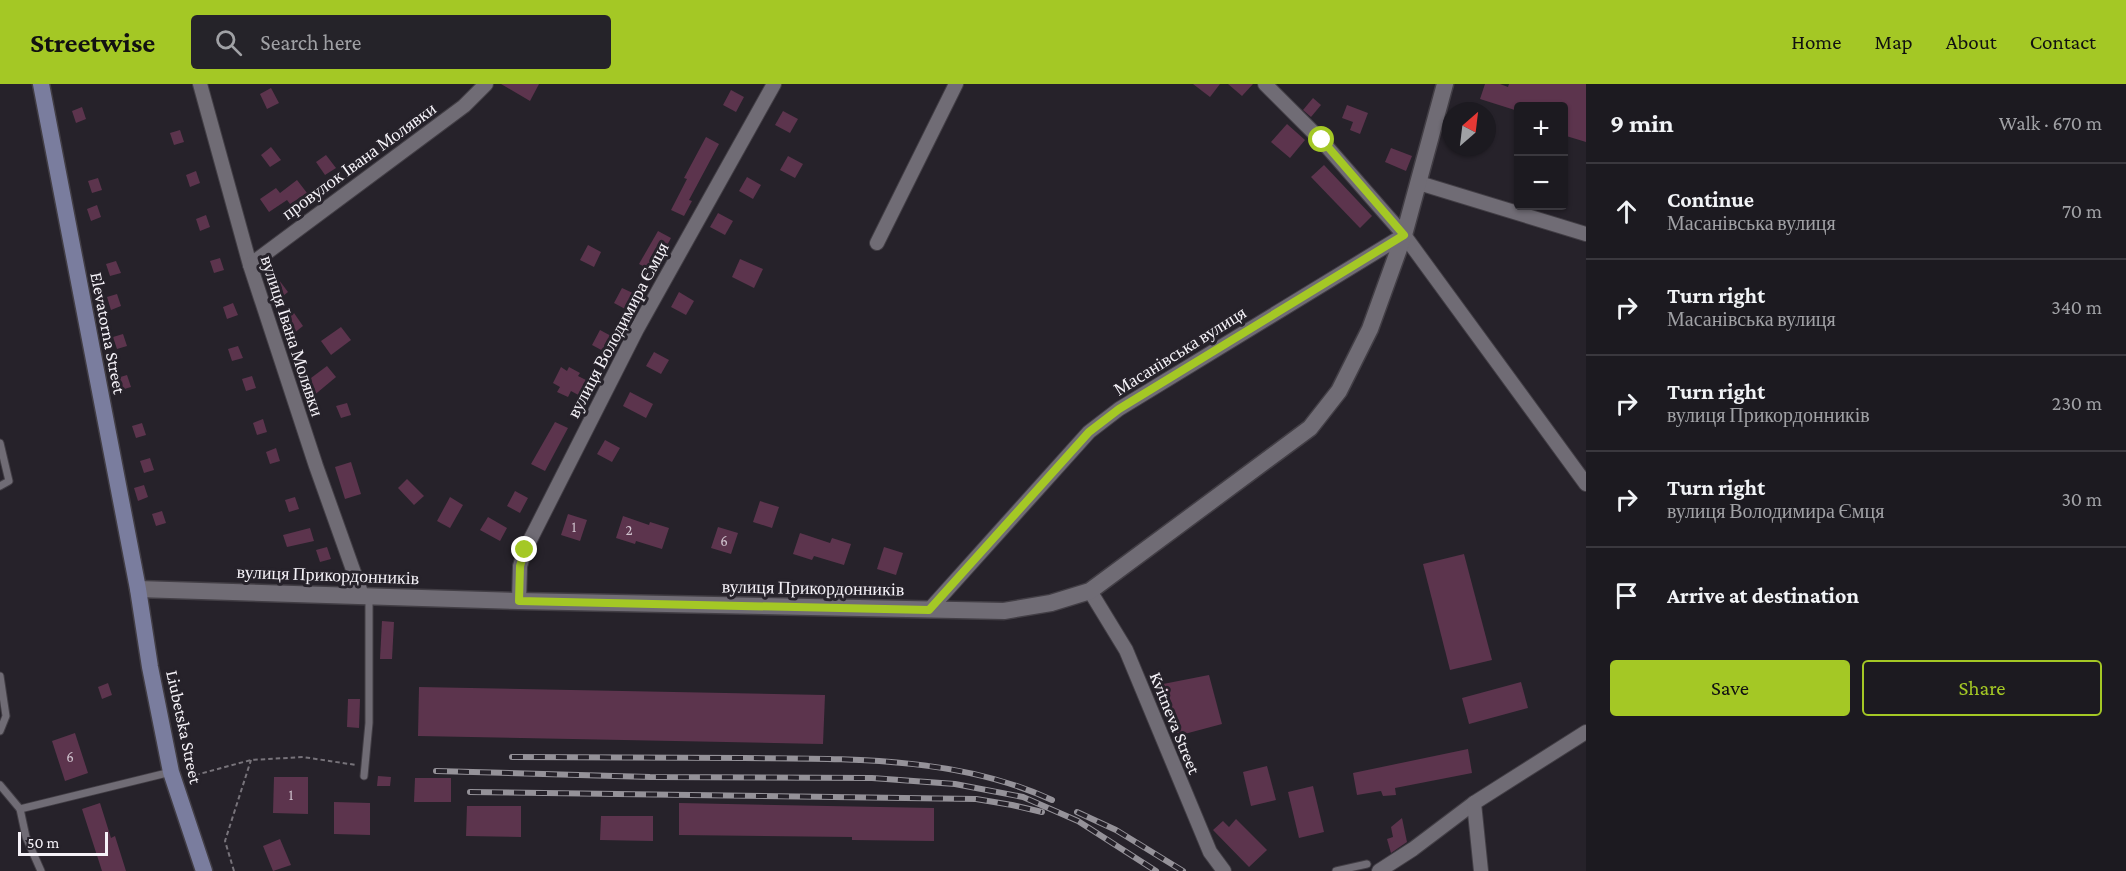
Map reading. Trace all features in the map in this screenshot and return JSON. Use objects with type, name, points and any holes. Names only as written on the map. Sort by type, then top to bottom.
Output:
[{"type":"main road","name":"Elevatorna Street","points":[[41,84],[138,589]]},
{"type":"main road","name":"Liubetska Street","points":[[138,589],[150,667],[173,776],[204,871]]},
{"type":"street","name":"вулиця Івана Молявки","points":[[200,84],[249,265],[316,465],[366,595]]},
{"type":"street","name":"провулок Івана Молявки","points":[[249,265],[464,106],[486,84]]},
{"type":"street","name":"вулиця Володимира Ємця","points":[[519,601],[520,566],[525,550],[637,329],[774,84]]},
{"type":"street","points":[[876,243],[956,84]]},
{"type":"street","points":[[1265,84],[1322,140],[1404,235],[1586,484]]},
{"type":"street","name":"вулиця Прикордонників","points":[[138,589],[519,601],[1004,611],[1051,603],[1090,591],[1310,428],[1339,391],[1370,329],[1404,235],[1445,84]]},
{"type":"street","points":[[1419,183],[1586,234]]},
{"type":"street","name":"Масанівська вулиця","points":[[929,610],[1089,432],[1119,409],[1404,235]]},
{"type":"street","name":"Kvitneva Street","points":[[1090,591],[1126,650],[1194,802],[1210,852],[1224,871]]},
{"type":"street","points":[[1379,871],[1413,849],[1474,803],[1586,732]]},
{"type":"street","points":[[1474,803],[1481,871]]},
{"type":"lane","points":[[0,443],[9,481],[0,486]]},
{"type":"lane","points":[[364,776],[369,723],[366,595]]},
{"type":"lane","points":[[0,676],[6,716],[0,731]]},
{"type":"lane","points":[[21,809],[173,776]]},
{"type":"lane","points":[[0,785],[21,809],[26,837],[41,871]]},
{"type":"lane","points":[[1336,871],[1367,864]]},
{"type":"path","points":[[173,776],[251,760],[303,757],[365,766]]},
{"type":"path","points":[[234,871],[225,842],[251,760]]},
{"type":"building","points":[[501,84],[539,84],[530,101]]},
{"type":"building","points":[[1193,84],[1220,84],[1210,97]]},
{"type":"building","points":[[1228,84],[1253,84],[1242,96]]},
{"type":"building","points":[[1485,84],[1500,84],[1508,87],[1509,84],[1586,84],[1586,142],[1568,137],[1568,102],[1514,102],[1514,110],[1496,104],[1496,102],[1480,99]]},
{"type":"building","points":[[271,88],[279,103],[267,109],[260,94]]},
{"type":"building","points":[[731,90],[744,97],[736,112],[723,105]]},
{"type":"building","points":[[1313,98],[1321,105],[1311,117],[1303,110]]},
{"type":"building","points":[[1347,105],[1368,113],[1360,134],[1350,130],[1353,122],[1342,118]]},
{"type":"building","points":[[82,107],[86,119],[76,123],[72,111]]},
{"type":"building","points":[[783,111],[798,119],[790,133],[775,125]]},
{"type":"building","points":[[1287,124],[1305,140],[1290,158],[1271,142]]},
{"type":"building","points":[[180,130],[184,142],[174,145],[170,133]]},
{"type":"building","points":[[706,137],[719,144],[689,200],[692,201],[684,216],[671,210],[687,179],[684,178]]},
{"type":"building","points":[[271,147],[281,160],[270,167],[261,155]]},
{"type":"building","points":[[1391,148],[1412,156],[1406,171],[1385,162]]},
{"type":"building","points":[[326,155],[336,168],[325,175],[316,162]]},
{"type":"building","points":[[788,156],[803,164],[795,178],[780,170]]},
{"type":"building","points":[[1324,165],[1372,216],[1360,228],[1311,177]]},
{"type":"building","points":[[196,171],[200,183],[190,187],[186,175]]},
{"type":"building","points":[[747,177],[761,185],[753,199],[739,191]]},
{"type":"building","points":[[98,178],[102,190],[92,193],[88,181]]},
{"type":"building","points":[[297,180],[307,193],[290,204],[287,200],[269,212],[260,199],[276,188],[280,193]]},
{"type":"building","points":[[97,205],[101,217],[91,221],[87,209]]},
{"type":"building","points":[[718,213],[733,221],[725,235],[710,227]]},
{"type":"building","points":[[206,215],[210,227],[200,231],[196,219]]},
{"type":"building","points":[[658,231],[671,238],[653,271],[639,264]]},
{"type":"building","points":[[588,245],[601,252],[594,267],[580,260]]},
{"type":"building","points":[[220,258],[224,270],[214,273],[210,261]]},
{"type":"building","points":[[740,259],[763,269],[754,288],[732,277]]},
{"type":"building","points":[[116,261],[121,273],[110,276],[106,264]]},
{"type":"building","points":[[279,280],[288,292],[278,300],[269,287]]},
{"type":"building","points":[[622,288],[635,294],[627,310],[614,303]]},
{"type":"building","points":[[679,292],[694,301],[686,315],[671,307]]},
{"type":"building","points":[[117,294],[121,306],[111,310],[107,297]]},
{"type":"building","points":[[233,303],[238,315],[227,319],[223,307]]},
{"type":"building","points":[[294,313],[303,326],[293,334],[284,321]]},
{"type":"building","points":[[341,327],[351,340],[331,355],[321,341]]},
{"type":"building","points":[[600,330],[613,337],[605,352],[592,345]]},
{"type":"building","points":[[123,334],[127,346],[117,349],[113,337]]},
{"type":"building","points":[[238,346],[243,358],[232,361],[228,349]]},
{"type":"building","points":[[654,352],[669,360],[661,374],[646,366]]},
{"type":"building","points":[[327,366],[336,377],[312,397],[303,384]]},
{"type":"building","points":[[561,367],[567,371],[569,367],[580,373],[578,376],[590,382],[582,397],[571,391],[568,397],[557,392],[560,387],[553,383]]},
{"type":"building","points":[[127,375],[131,387],[121,390],[117,378]]},
{"type":"building","points":[[252,376],[256,388],[246,391],[242,379]]},
{"type":"building","points":[[630,392],[653,404],[646,418],[623,406]]},
{"type":"building","points":[[347,403],[351,415],[341,418],[336,406]]},
{"type":"building","points":[[263,419],[267,432],[257,435],[253,423]]},
{"type":"building","points":[[555,422],[568,428],[545,471],[531,464]]},
{"type":"building","points":[[142,423],[146,435],[136,438],[132,426]]},
{"type":"building","points":[[605,440],[620,448],[612,462],[597,454]]},
{"type":"building","points":[[276,448],[280,461],[270,464],[266,452]]},
{"type":"building","points":[[150,458],[154,470],[144,473],[140,461]]},
{"type":"building","points":[[351,462],[361,494],[345,499],[335,467]]},
{"type":"building","points":[[407,479],[424,496],[414,505],[398,488]]},
{"type":"building","points":[[144,485],[148,497],[138,501],[134,488]]},
{"type":"building","points":[[515,491],[528,498],[520,513],[507,506]]},
{"type":"building","points":[[295,497],[299,509],[289,512],[285,500]]},
{"type":"building","points":[[450,497],[463,505],[450,528],[437,521]]},
{"type":"building","points":[[760,501],[779,507],[772,528],[753,522]]},
{"type":"building","points":[[162,511],[166,523],[156,526],[152,514]]},
{"type":"building","points":[[568,514],[587,520],[580,541],[561,535]]},
{"type":"building","points":[[623,516],[649,525],[650,522],[669,528],[662,549],[616,538]]},
{"type":"building","points":[[488,517],[507,528],[500,541],[480,530]]},
{"type":"building","points":[[718,527],[738,533],[731,554],[711,548]]},
{"type":"building","points":[[310,528],[314,541],[287,547],[283,535]]},
{"type":"building","points":[[800,533],[830,543],[832,538],[851,544],[844,565],[814,556],[812,560],[793,554]]},
{"type":"building","points":[[327,547],[331,559],[320,562],[316,550]]},
{"type":"building","points":[[884,547],[903,553],[896,575],[877,569]]},
{"type":"building","points":[[1464,554],[1492,660],[1450,670],[1423,564]]},
{"type":"building","points":[[382,621],[394,622],[392,659],[380,659]]},
{"type":"building","points":[[1209,675],[1222,724],[1177,736],[1163,684]]},
{"type":"building","points":[[1521,682],[1528,708],[1469,724],[1462,698]]},
{"type":"building","points":[[108,683],[112,695],[102,699],[98,687]]},
{"type":"building","points":[[419,687],[825,695],[823,744],[418,736]]},
{"type":"building","points":[[348,699],[360,699],[359,728],[347,727]]},
{"type":"building","points":[[75,733],[88,773],[65,781],[52,741]]},
{"type":"building","points":[[1468,749],[1472,773],[1395,788],[1396,795],[1383,796],[1381,791],[1357,795],[1353,773]]},
{"type":"building","points":[[1267,766],[1276,800],[1251,806],[1243,772]]},
{"type":"building","points":[[378,776],[391,777],[390,786],[377,786]]},
{"type":"building","points":[[274,777],[308,777],[308,814],[273,813]]},
{"type":"building","points":[[415,778],[451,778],[451,802],[414,802]]},
{"type":"building","points":[[1313,786],[1324,832],[1299,838],[1288,792]]},
{"type":"building","points":[[334,802],[370,803],[370,835],[334,834]]},
{"type":"building","points":[[100,803],[111,838],[115,836],[126,871],[102,871],[82,809]]},
{"type":"building","points":[[679,803],[934,808],[934,841],[852,840],[852,837],[679,835]]},
{"type":"building","points":[[467,806],[521,806],[521,837],[466,836]]},
{"type":"building","points":[[601,816],[653,816],[653,841],[600,840]]},
{"type":"building","points":[[1402,818],[1407,842],[1391,853],[1387,839],[1393,837],[1391,827]]},
{"type":"building","points":[[1236,819],[1267,850],[1249,867],[1213,830],[1223,821],[1229,827]]},
{"type":"building","points":[[280,839],[291,865],[273,871],[263,846]]},
{"type":"railway","points":[[512,757],[822,759],[901,763],[978,775],[1052,800]]},
{"type":"railway","points":[[436,771],[650,777],[872,778],[955,784],[1023,797],[1078,821],[1156,871]]},
{"type":"railway","points":[[470,792],[976,799],[1042,812]]},
{"type":"railway","points":[[1077,812],[1116,830],[1183,871]]},
{"type":"route","points":[[525,550],[520,566],[519,601],[929,610],[1089,432],[1119,409],[1404,235],[1322,140]]}]
